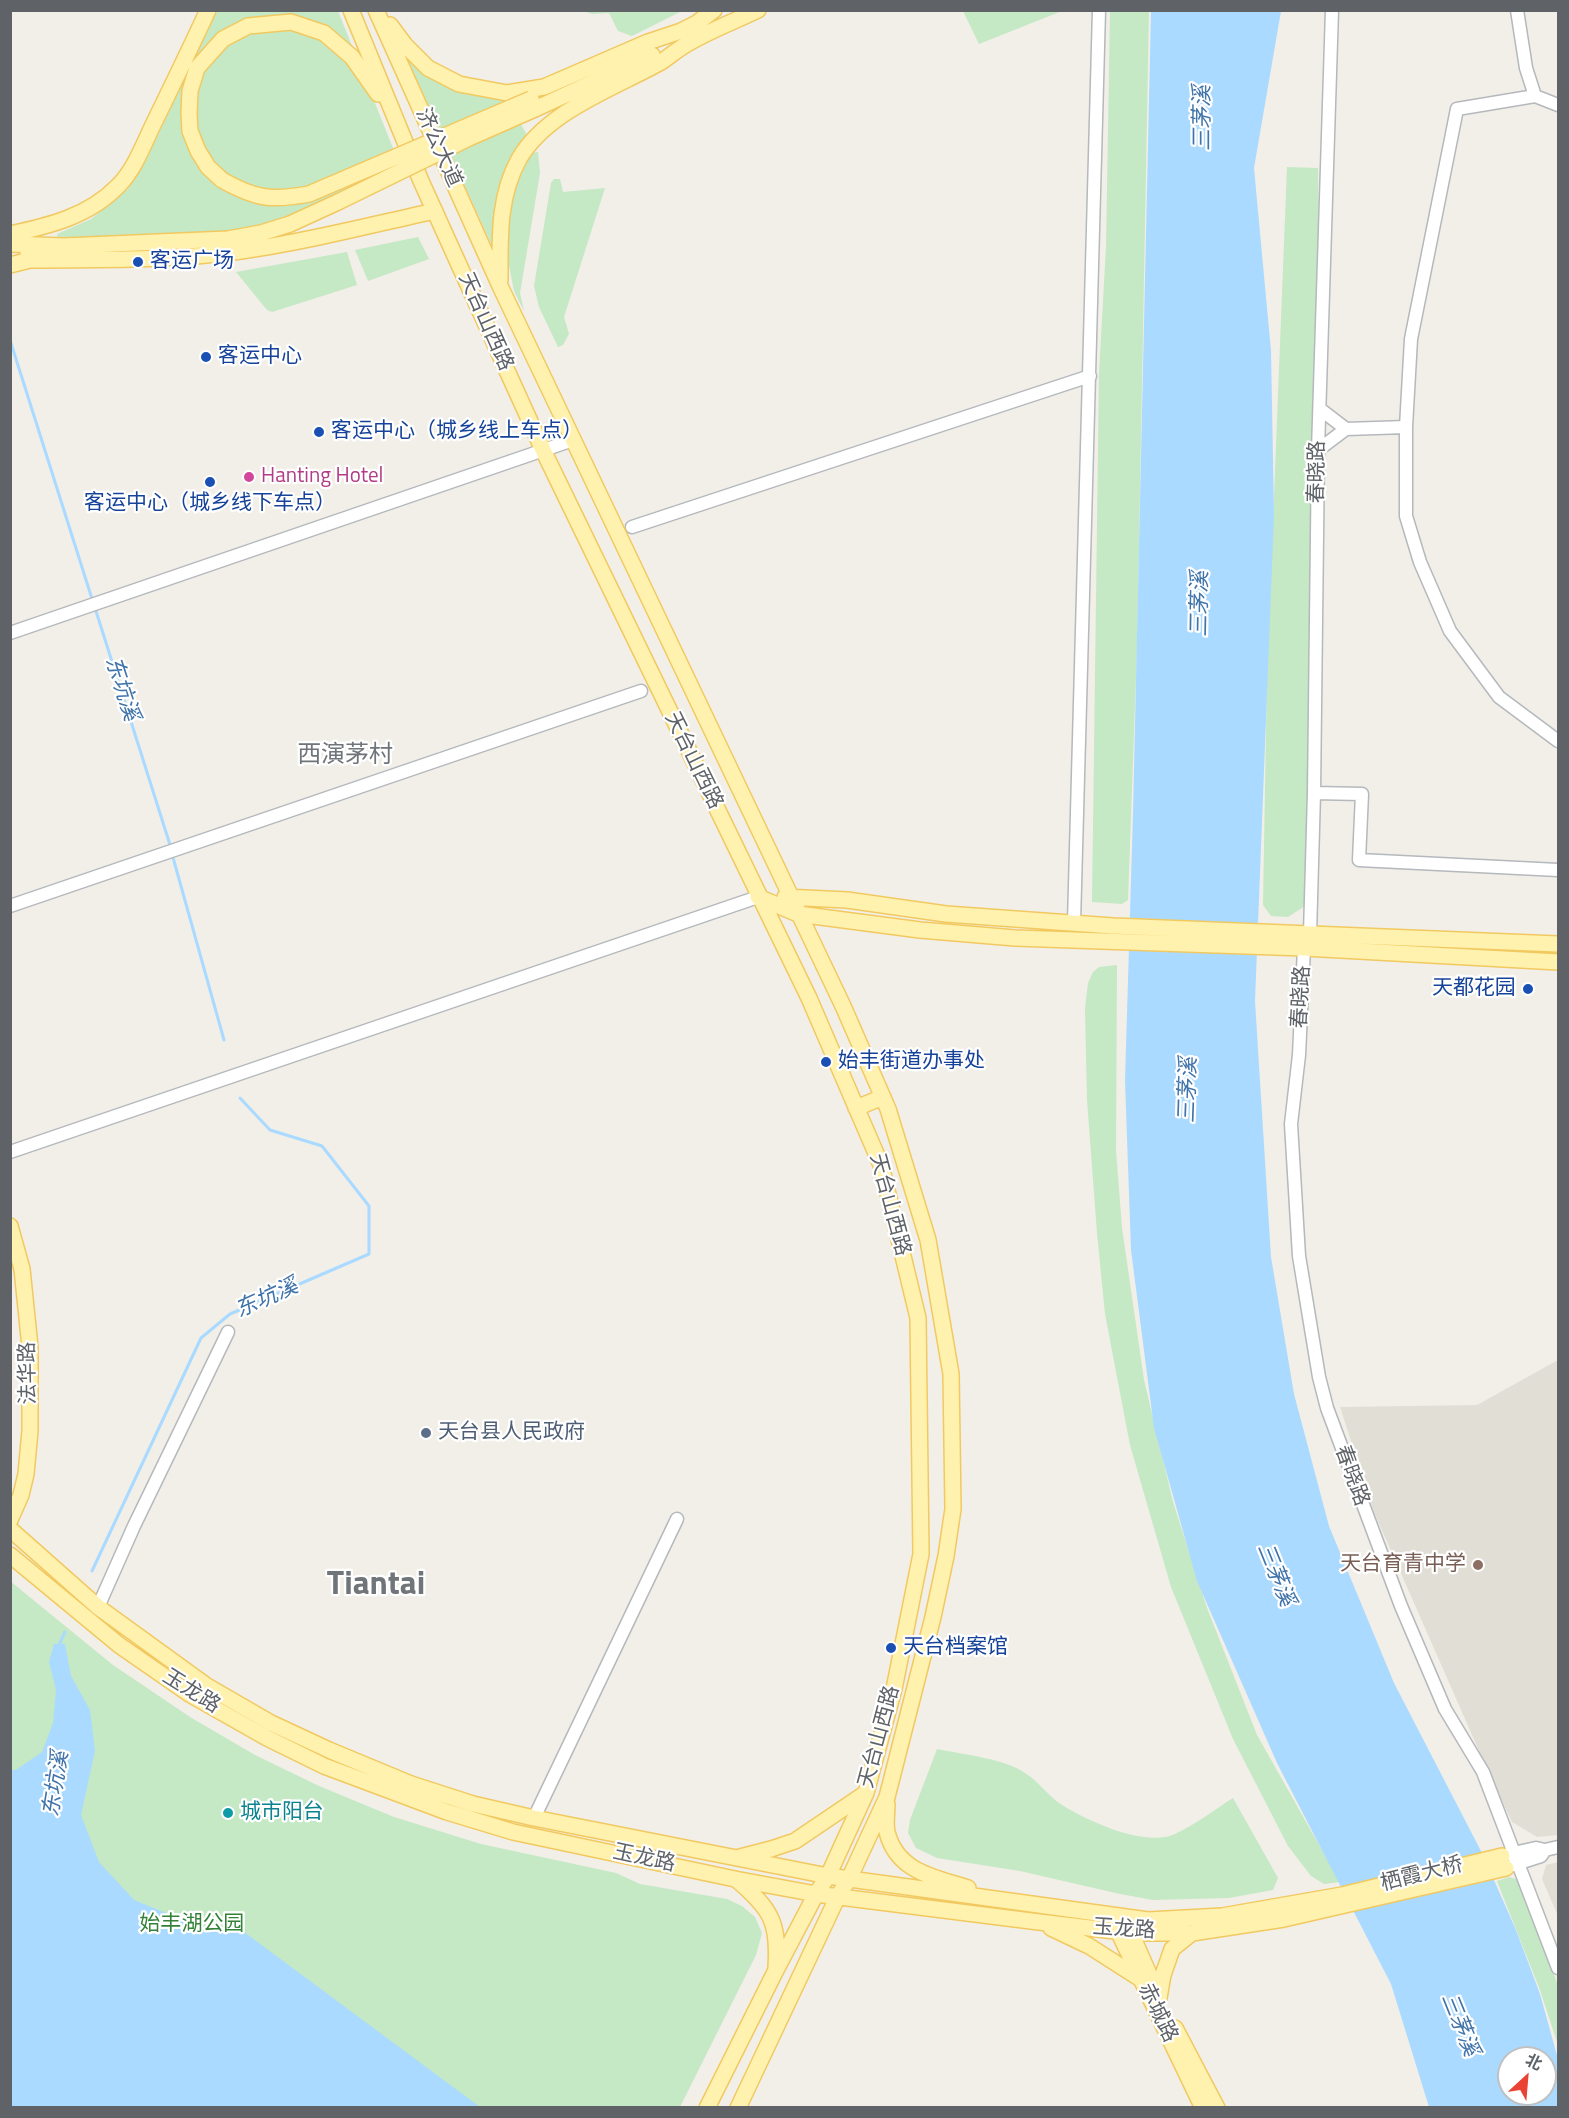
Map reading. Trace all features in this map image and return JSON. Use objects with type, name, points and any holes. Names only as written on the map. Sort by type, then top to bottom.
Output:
[{"type":"main road","points":[[10,234],[70,218],[95,204],[119,186],[135,161],[208,10]]},
{"type":"main road","name":"济公大道","points":[[351,10],[393,116],[435,211]]},
{"type":"main road","points":[[378,10],[405,45],[429,68],[459,84],[530,100]]},
{"type":"main road","name":"济公大道","points":[[378,10],[500,286]]},
{"type":"main road","points":[[500,286],[499,228],[505,191],[519,160],[538,137],[585,100],[661,61],[697,23],[714,10]]},
{"type":"main road","points":[[10,244],[64,246],[228,239],[261,233],[290,224],[469,138],[530,100],[654,48],[758,10]]},
{"type":"main road","points":[[393,116],[352,57],[324,33],[291,22],[248,26],[223,39],[197,68],[190,91],[190,131],[198,152],[208,167],[222,180],[243,192],[263,198],[285,198],[309,194],[530,100],[658,52],[685,37]]},
{"type":"main road","points":[[10,265],[30,260],[162,258],[240,252],[435,211]]},
{"type":"main road","name":"天台山西路","points":[[435,211],[543,450],[808,998],[881,1165],[918,1318],[921,1554],[894,1689],[866,1793],[828,1876],[776,1970],[707,2108]]},
{"type":"main road","points":[[10,256],[64,246]]},
{"type":"main road","name":"天台山西路","points":[[500,286],[791,897],[883,1097],[928,1240],[951,1374],[953,1509],[946,1556],[933,1617],[887,1797],[738,2108]]},
{"type":"main road","points":[[758,897],[846,900],[946,914],[1074,922],[1113,933]]},
{"type":"main road","points":[[758,897],[798,914],[921,930],[1015,938],[1113,933],[1307,941],[1558,944]]},
{"type":"main road","points":[[1307,941],[1558,962]]},
{"type":"main road","points":[[856,1108],[883,1097]]},
{"type":"main road","name":"法华路","points":[[10,1226],[22,1269],[30,1347],[30,1431],[26,1474],[21,1495],[10,1520]]},
{"type":"main road","points":[[918,1318],[941,1317]]},
{"type":"main road","name":"玉龙路","points":[[10,1529],[98,1607],[207,1686],[271,1723],[329,1750],[411,1784],[473,1804],[734,1859],[828,1876],[1008,1901],[1124,1924],[1192,1933],[1284,1920],[1346,1900]]},
{"type":"main road","name":"玉龙路","points":[[10,1555],[119,1645],[191,1695],[267,1738],[324,1766],[447,1812],[513,1832],[816,1894],[1039,1922],[1124,1924],[1148,1920],[1222,1916],[1346,1900]]},
{"type":"main road","points":[[734,1859],[771,1850],[795,1841],[866,1793]]},
{"type":"main road","points":[[887,1797],[886,1831],[895,1852],[910,1867],[929,1876],[1008,1901]]},
{"type":"main road","name":"栖霞大桥","points":[[1346,1900],[1510,1860]]},
{"type":"main road","points":[[735,1879],[757,1897],[770,1913],[777,1952],[776,1970]]},
{"type":"main road","points":[[1039,1922],[1089,1946],[1139,1978]]},
{"type":"main road","name":"赤城路","points":[[1124,1924],[1139,1978],[1203,2108]]},
{"type":"main road","name":"赤城路","points":[[1124,1924],[1159,1998],[1217,2108]]},
{"type":"main road","points":[[1159,1998],[1162,1975],[1172,1949],[1192,1933]]},
{"type":"street","points":[[1074,922],[1099,10]]},
{"type":"street","name":"春晓路","points":[[1332,10],[1318,450],[1314,794],[1307,941],[1299,1055],[1291,1124],[1299,1256],[1322,1387],[1327,1408],[1350,1472],[1401,1606],[1445,1709],[1483,1772],[1510,1860],[1558,1968]]},
{"type":"street","points":[[1517,10],[1526,68],[1535,96]]},
{"type":"street","points":[[1558,105],[1535,96],[1456,109],[1411,339],[1406,428],[1406,516],[1420,562],[1450,631],[1499,697],[1558,741]]},
{"type":"street","points":[[633,528],[1090,376]]},
{"type":"street","points":[[1320,409],[1346,429]]},
{"type":"street","points":[[1318,450],[1346,429],[1406,428]]},
{"type":"street","points":[[10,633],[573,440]]},
{"type":"street","points":[[10,906],[641,691]]},
{"type":"street","points":[[1314,794],[1362,794],[1359,861],[1558,870]]},
{"type":"street","points":[[10,1152],[758,897]]},
{"type":"street","points":[[98,1607],[134,1526],[228,1332]]},
{"type":"street","points":[[534,1818],[677,1519]]},
{"type":"street","points":[[1510,1860],[1541,1856],[1545,1850],[1558,1847]]},
{"type":"shaded area","name":"天台育青中学","points":[[1558,1360],[1558,1835],[1537,1837],[1512,1822],[1487,1769],[1374,1512],[1340,1407],[1477,1405]]},
{"type":"shaded area","points":[[1558,1862],[1558,1916],[1542,1879],[1546,1865]]},
{"type":"green space","points":[[217,11],[338,11],[399,163],[315,206],[237,231],[58,239],[57,234],[91,219],[128,189],[144,164]]},
{"type":"green space","points":[[583,11],[682,11],[632,36],[618,31],[609,13],[592,14]]},
{"type":"green space","points":[[963,11],[1062,11],[979,44]]},
{"type":"green space","points":[[1110,11],[1149,11],[1137,649],[1128,900],[1122,904],[1092,902],[1099,373],[1106,247]]},
{"type":"green space","points":[[406,56],[451,86],[478,96],[506,98],[527,135],[505,177],[493,248]]},
{"type":"green space","points":[[538,152],[540,173],[520,293],[524,311],[514,291],[506,250],[506,223],[518,171],[531,153]]},
{"type":"green space","points":[[1287,167],[1318,168],[1320,409],[1305,906],[1288,917],[1271,916],[1263,905],[1267,673]]},
{"type":"green space","points":[[554,179],[560,179],[563,192],[605,188],[564,317],[569,334],[563,345],[558,347],[539,307],[534,286],[551,183]]},
{"type":"green space","points":[[418,237],[429,259],[368,281],[355,250]]},
{"type":"green space","points":[[347,252],[357,285],[272,312],[267,310],[236,272]]},
{"type":"green space","points":[[1117,965],[1116,1150],[1122,1228],[1144,1380],[1173,1502],[1207,1608],[1257,1735],[1340,1882],[1324,1884],[1311,1876],[1288,1846],[1233,1739],[1171,1587],[1130,1445],[1105,1314],[1087,1100],[1085,1008],[1088,983],[1093,972],[1099,967]]},
{"type":"green space","name":"始丰湖公园","points":[[10,1581],[113,1665],[190,1717],[255,1755],[319,1786],[394,1817],[481,1844],[616,1873],[640,1884],[727,1899],[742,1906],[755,1917],[762,1933],[756,1955],[680,2107],[11,2107]]},
{"type":"green space","points":[[937,1749],[983,1758],[1017,1768],[1030,1776],[1070,1810],[1099,1824],[1132,1835],[1162,1837],[1175,1834],[1233,1798],[1278,1878],[1273,1890],[1229,1898],[1153,1900],[1020,1871],[937,1858],[916,1848],[908,1833],[910,1820]]},
{"type":"green space","points":[[1509,1877],[1522,1881],[1558,1986],[1558,2045],[1540,1990],[1497,1881]]},
{"type":"water","name":"三茅溪","points":[[1151,11],[1281,11],[1254,168],[1271,351],[1274,515],[1255,1001],[1271,1257],[1294,1394],[1329,1526],[1394,1683],[1482,1853],[1516,1930],[1540,1994],[1554,2046],[1497,2046],[1497,2106],[1557,2106],[1557,2055],[1558,2107],[1429,2107],[1391,1984],[1277,1763],[1197,1581],[1154,1428],[1131,1250],[1125,1081]]},
{"type":"water","points":[[54,1644],[65,1644],[71,1676],[90,1710],[95,1751],[81,1815],[99,1862],[134,1900],[198,1926],[240,1929],[480,2107],[11,2107],[11,1770],[16,1770],[42,1752],[53,1723],[56,1690],[49,1662]]},
{"type":"waterway","name":"东坑溪","points":[[10,340],[93,602]]},
{"type":"waterway","name":"东坑溪","points":[[95,608],[171,848]]},
{"type":"waterway","name":"东坑溪","points":[[172,854],[224,1040]]},
{"type":"waterway","name":"东坑溪","points":[[92,1571],[201,1338],[230,1314],[369,1254],[369,1206],[322,1146],[270,1130],[240,1098]]},
{"type":"waterway","name":"东坑溪","points":[[58,1647],[65,1632]]},
{"type":"place","name":"客运广场","points":[[138,262]]},
{"type":"place","name":"客运中心","points":[[206,357]]},
{"type":"place","name":"客运中心（城乡线上车点）","points":[[319,432]]},
{"type":"place","name":"Hanting Hotel","points":[[249,477]]},
{"type":"place","name":"客运中心（城乡线下车点）","points":[[210,482]]},
{"type":"place","name":"天都花园","points":[[1528,989]]},
{"type":"place","name":"始丰街道办事处","points":[[826,1062]]},
{"type":"place","name":"天台县人民政府","points":[[426,1433]]},
{"type":"place","name":"天台育青中学","points":[[1478,1565]]},
{"type":"place","name":"天台档案馆","points":[[891,1648]]},
{"type":"place","name":"城市阳台","points":[[228,1813]]},
{"type":"district","name":"西演茅村","points":[[345,756]]},
{"type":"district","name":"Tiantai","points":[[376,1586]]}]
